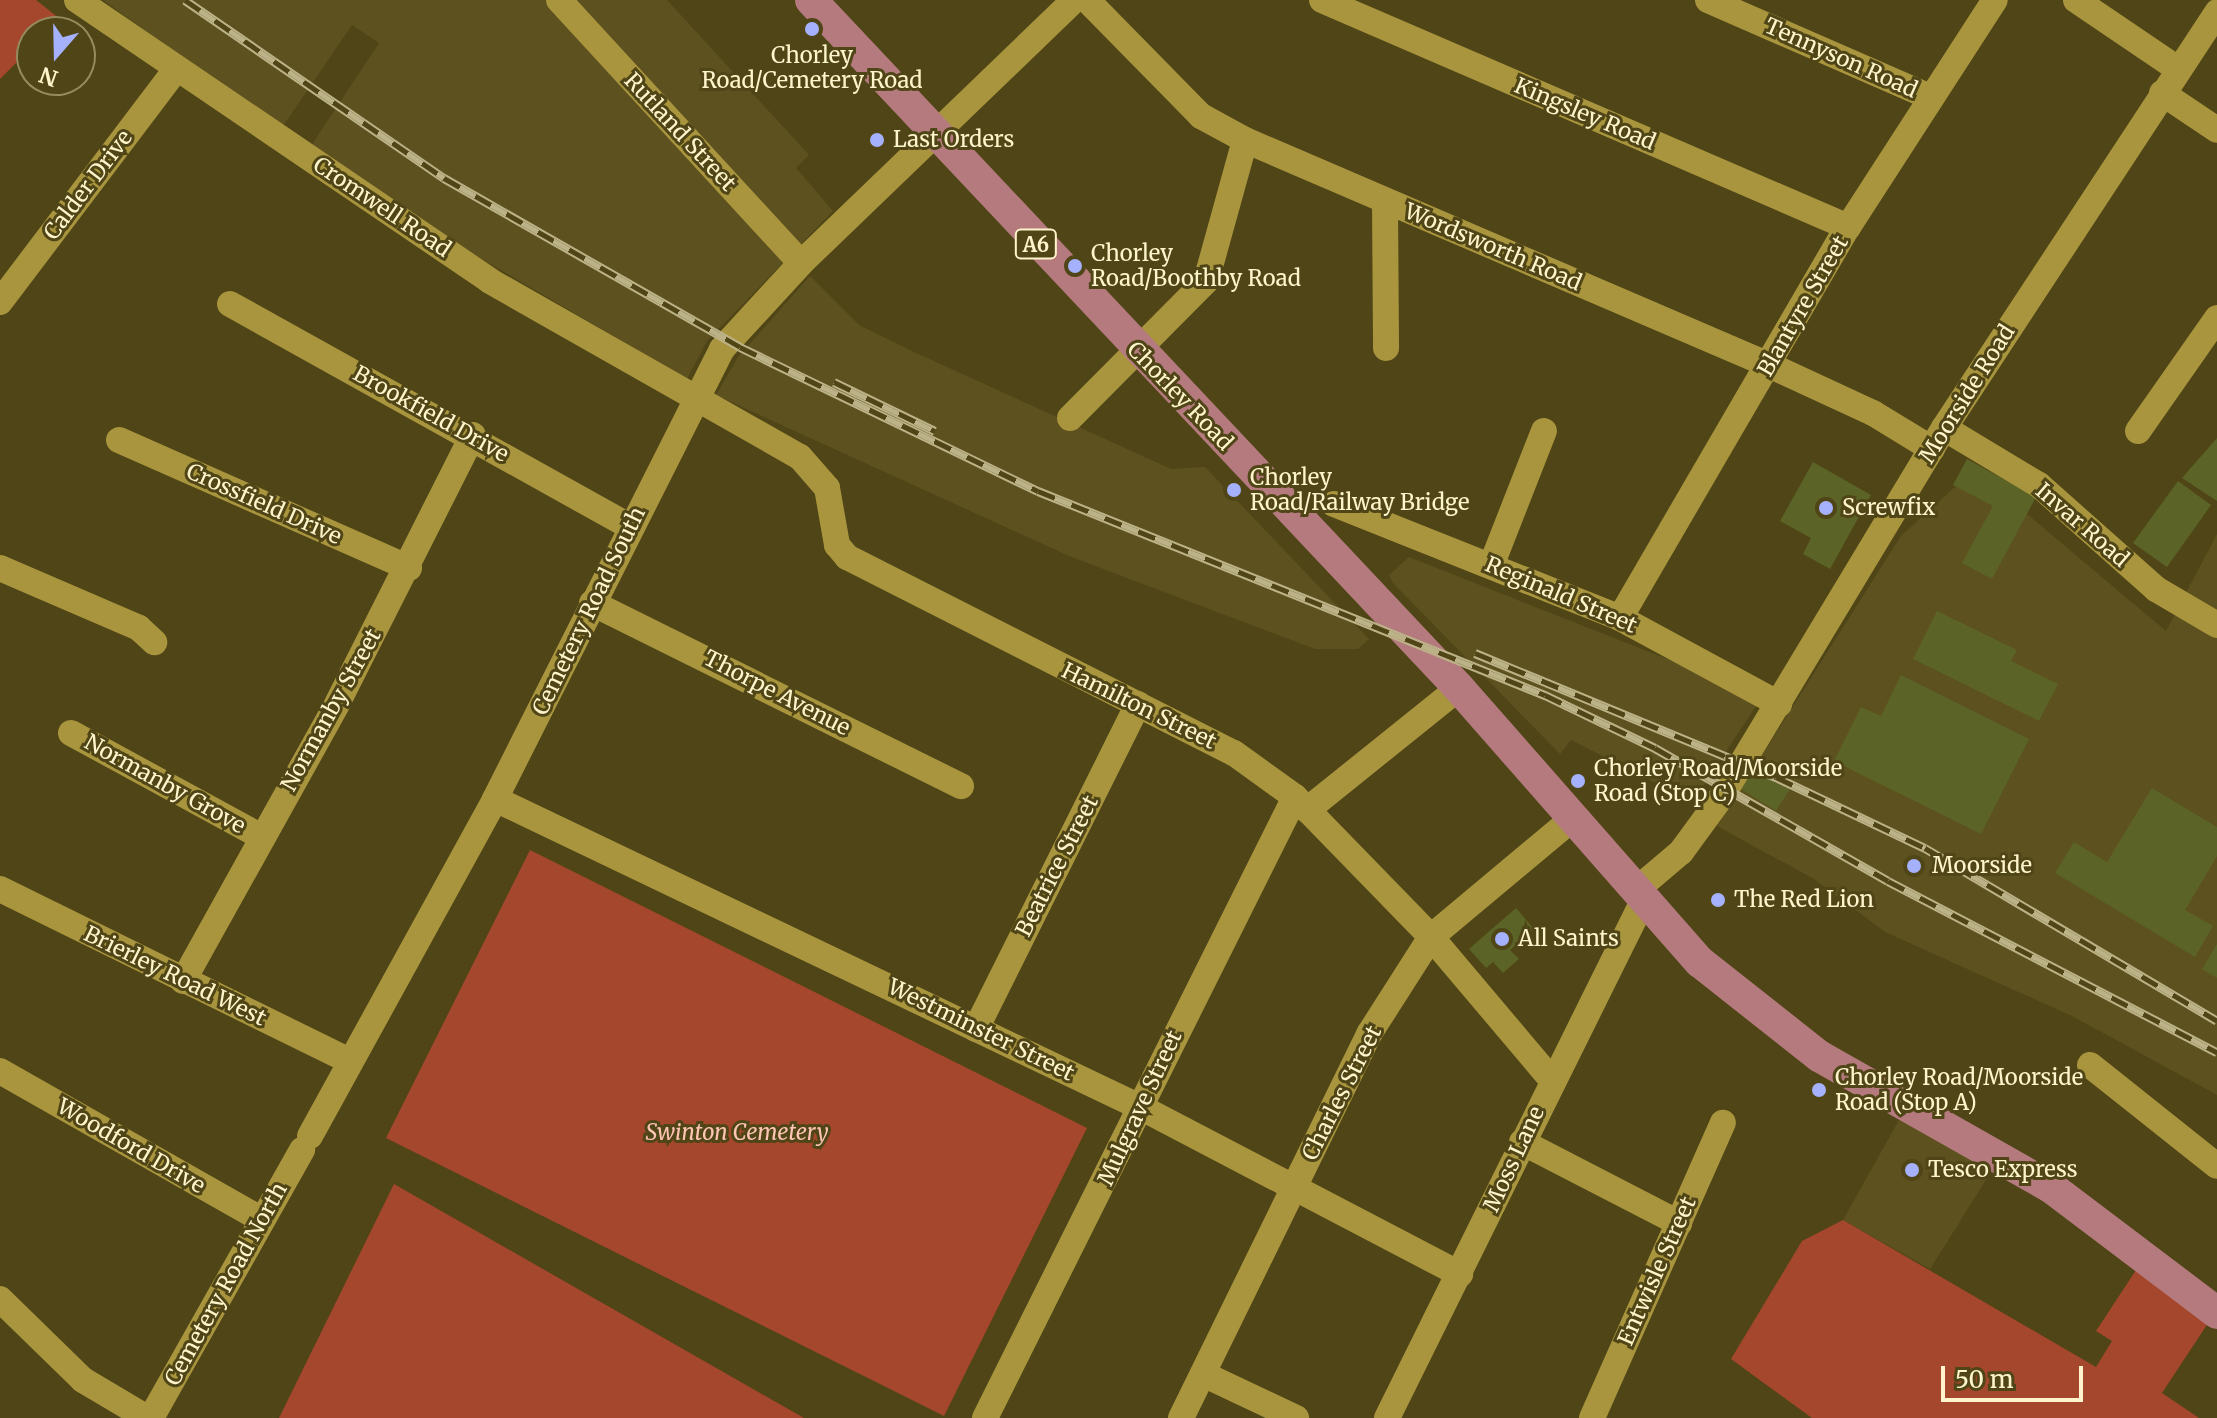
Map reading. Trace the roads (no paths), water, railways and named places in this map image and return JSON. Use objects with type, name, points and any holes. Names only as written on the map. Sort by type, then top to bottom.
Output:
[{"type":"main road","name":"Chorley Road","points":[[811,0],[1137,352],[1454,683],[1639,896]]},
{"type":"main road","name":"A6","points":[[1639,896],[1754,1010],[1819,1056],[2052,1188],[2214,1306]]},
{"type":"street","name":"Cromwell Road","points":[[77,0],[490,281],[694,402]]},
{"type":"street","name":"Rutland Street","points":[[559,0],[801,263]]},
{"type":"street","name":"Cemetery Road South","points":[[306,1143],[495,799],[713,364],[801,263],[1074,0]]},
{"type":"street","name":"Wordsworth Road","points":[[1087,0],[1201,116],[1245,140],[1938,439]]},
{"type":"street","name":"Kingsley Road","points":[[1322,0],[1848,227]]},
{"type":"street","name":"Tennyson Road","points":[[1708,0],[1930,97]]},
{"type":"street","name":"Blantyre Street","points":[[1620,618],[1848,227],[1995,0]]},
{"type":"street","points":[[2076,0],[2178,69]]},
{"type":"street","name":"Moorside Road","points":[[1639,896],[1681,852],[1722,796],[1938,439],[2217,12]]},
{"type":"street","name":"Calder Drive","points":[[0,302],[177,68]]},
{"type":"street","points":[[2162,93],[2217,130]]},
{"type":"street","points":[[1070,418],[1137,352],[1213,269],[1245,140]]},
{"type":"street","points":[[1385,201],[1386,348]]},
{"type":"street","name":"Brookfield Drive","points":[[230,304],[473,435],[630,527]]},
{"type":"street","points":[[2138,431],[2217,318]]},
{"type":"street","name":"Hamilton Street","points":[[694,402],[820,473],[837,545],[847,557],[1234,753],[1301,803],[1431,937],[1552,1080]]},
{"type":"street","points":[[1491,566],[1544,431]]},
{"type":"street","name":"Normanby Street","points":[[183,981],[409,568],[473,435]]},
{"type":"street","name":"Invar Road","points":[[1938,439],[2039,485],[2156,589],[2217,625]]},
{"type":"street","name":"Crossfield Drive","points":[[119,440],[409,568]]},
{"type":"street","name":"Reginald Street","points":[[1334,504],[1620,618],[1779,704]]},
{"type":"street","points":[[0,568],[139,628],[154,642]]},
{"type":"street","name":"Thorpe Avenue","points":[[592,603],[961,786]]},
{"type":"street","name":"Mulgrave Street","points":[[985,1418],[1058,1264],[1301,803],[1454,683]]},
{"type":"street","name":"Beatrice Street","points":[[976,1029],[1138,704]]},
{"type":"street","name":"Normanby Grove","points":[[71,733],[260,836]]},
{"type":"street","name":"Westminster Street","points":[[495,799],[1142,1108],[1460,1274]]},
{"type":"street","name":"Charles Street","points":[[1181,1418],[1369,1034],[1431,937],[1572,819]]},
{"type":"street","name":"Brierley Road West","points":[[0,889],[350,1061]]},
{"type":"street","name":"Moss Lane","points":[[1387,1418],[1460,1274],[1639,896]]},
{"type":"street","points":[[2090,1065],[2217,1166]]},
{"type":"street","name":"Woodford Drive","points":[[0,1071],[262,1220]]},
{"type":"street","name":"Entwisle Street","points":[[1592,1418],[1723,1123]]},
{"type":"street","points":[[1522,1142],[1679,1223]]},
{"type":"street","name":"Cemetery Road North","points":[[149,1418],[306,1143]]},
{"type":"street","points":[[0,1299],[83,1380],[149,1418]]},
{"type":"street","points":[[1203,1374],[1296,1418]]},
{"type":"railway","points":[[185,0],[444,178],[740,347],[1038,491],[1545,695],[1655,748],[1888,881],[2217,1052]]},
{"type":"railway","points":[[834,382],[935,431]]},
{"type":"railway","points":[[1475,653],[1776,777],[1925,848],[2217,1021]]},
{"type":"place","name":"Chorley Road/Cemetery Road","points":[[812,29]]},
{"type":"place","name":"Last Orders","points":[[877,140]]},
{"type":"place","name":"Chorley Road/Boothby Road","points":[[1075,266]]},
{"type":"place","name":"Chorley Road/Railway Bridge","points":[[1234,490]]},
{"type":"place","name":"Screwfix","points":[[1826,508]]},
{"type":"place","name":"Chorley Road/Moorside Road (Stop C)","points":[[1578,781]]},
{"type":"place","name":"Moorside","points":[[1914,866]]},
{"type":"place","name":"The Red Lion","points":[[1718,900]]},
{"type":"place","name":"All Saints","points":[[1502,939]]},
{"type":"place","name":"Chorley Road/Moorside Road (Stop A)","points":[[1819,1090]]},
{"type":"place","name":"Tesco Express","points":[[1912,1170]]},
{"type":"park label","name":"Swinton Cemetery","points":[[737,1133]]}]
